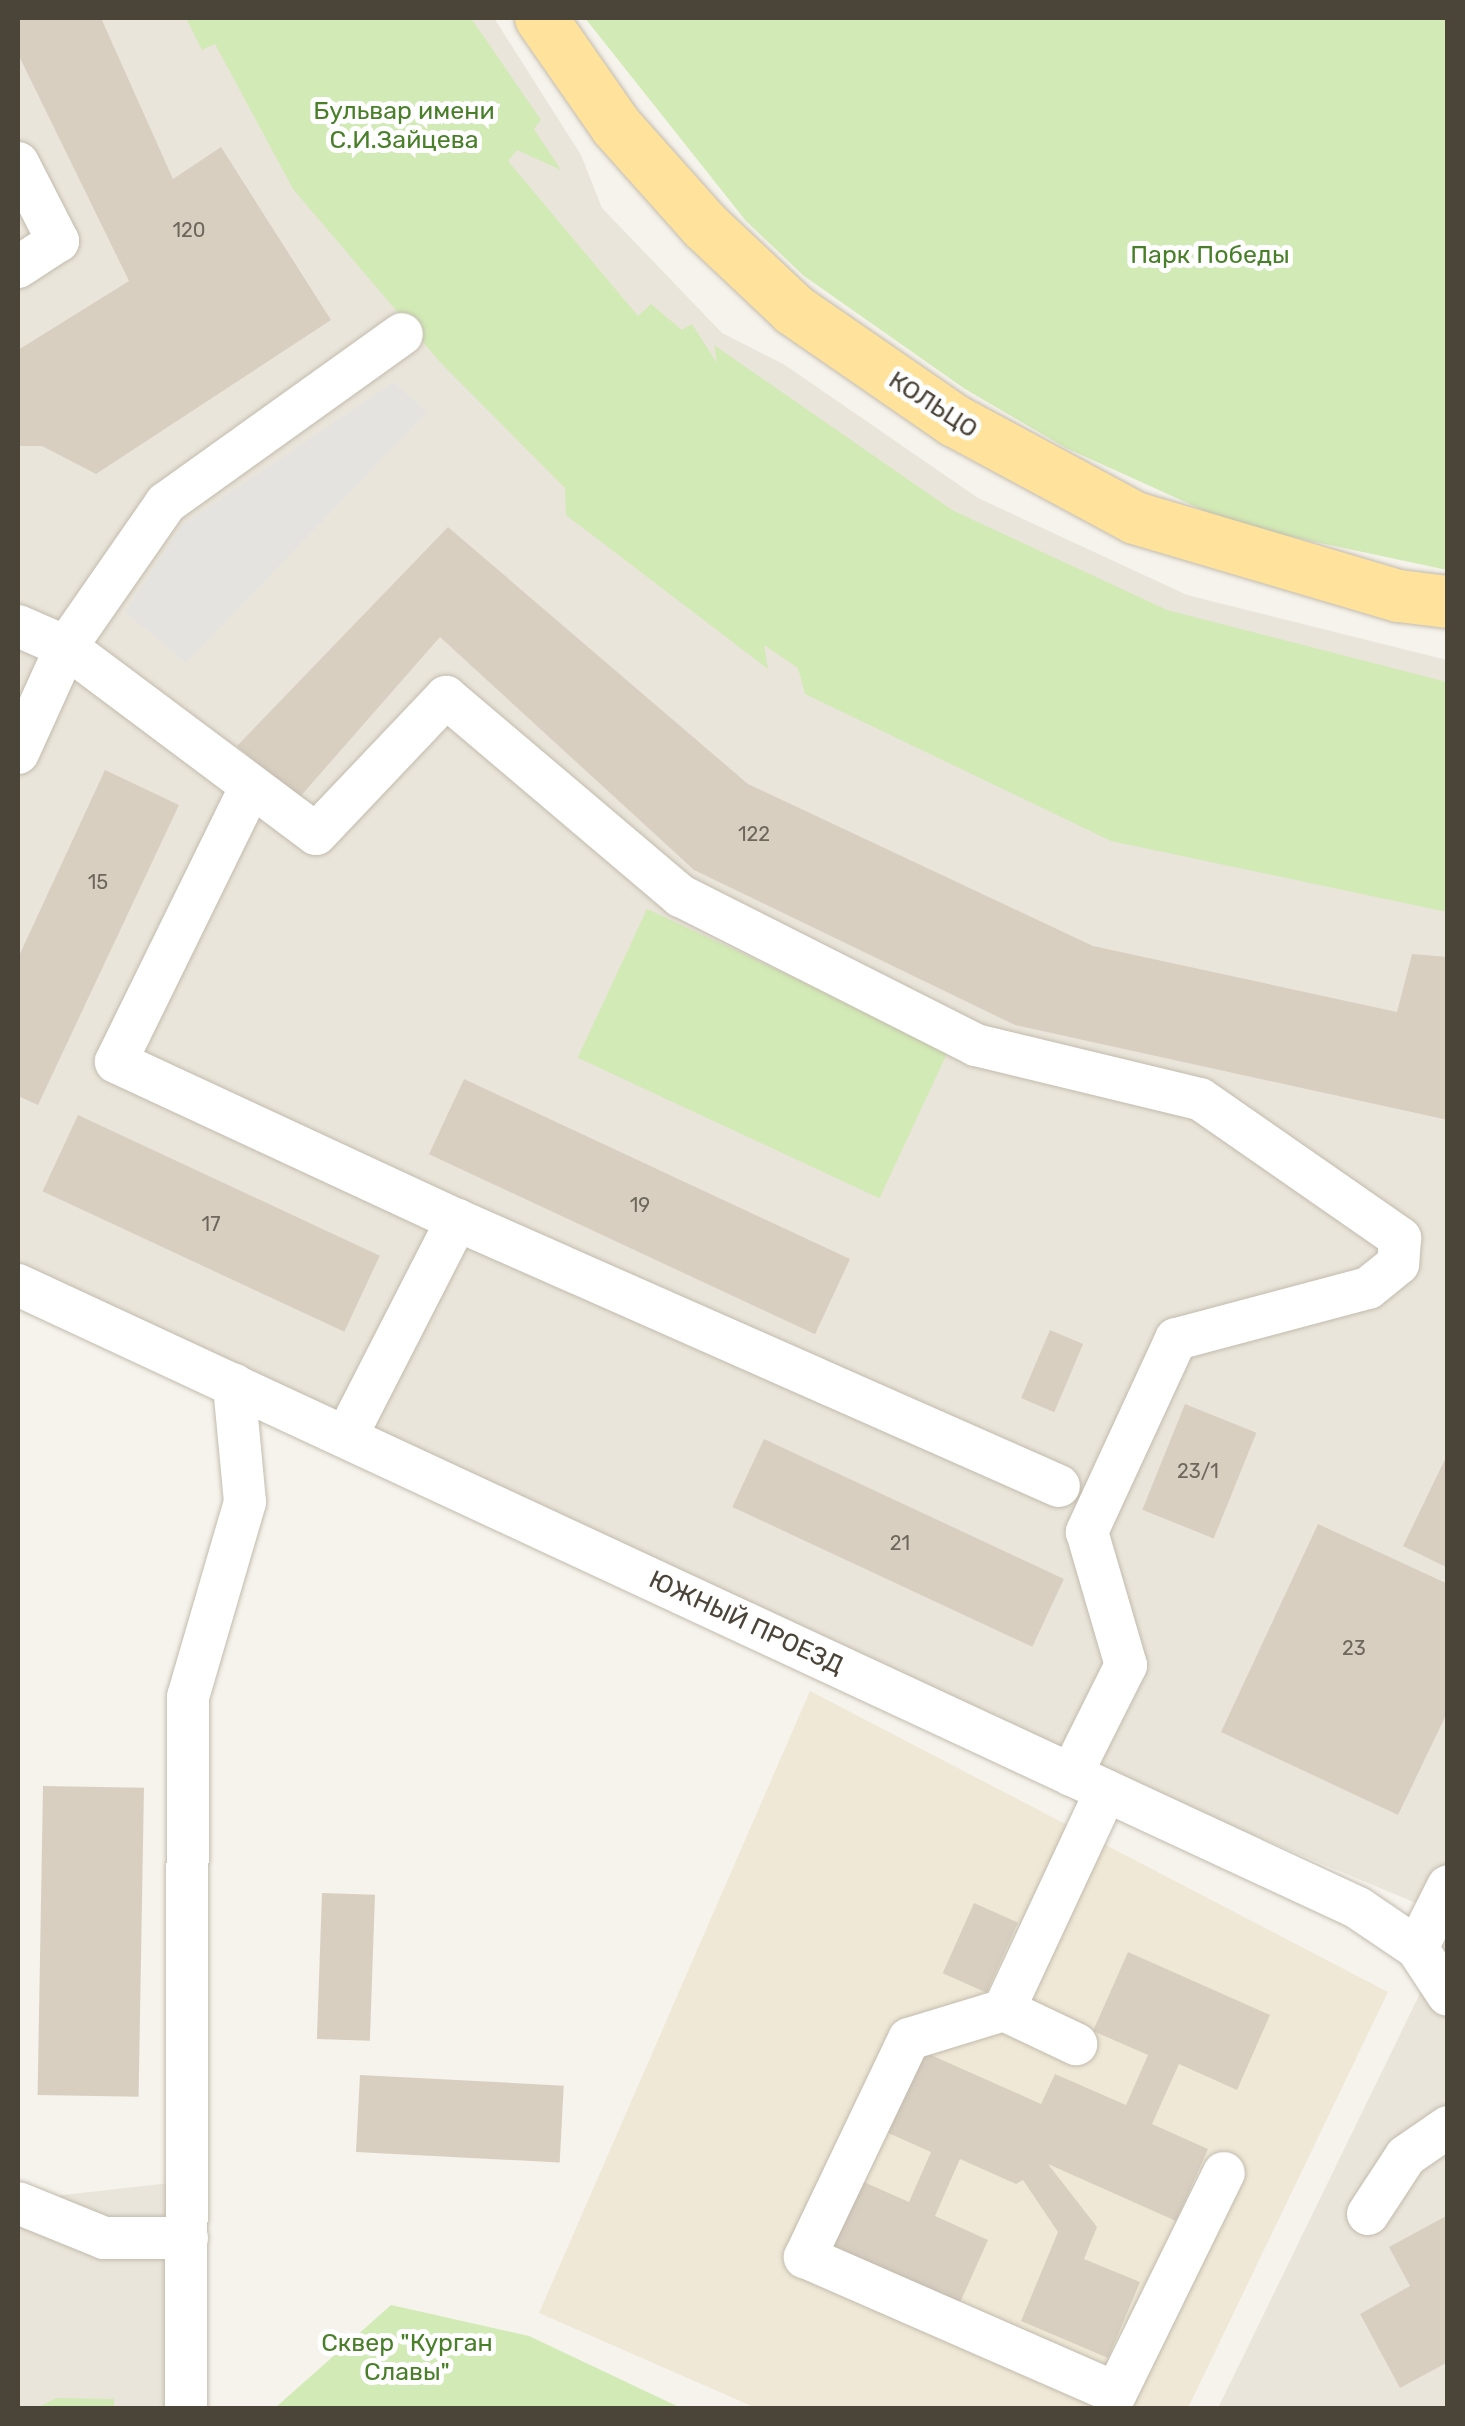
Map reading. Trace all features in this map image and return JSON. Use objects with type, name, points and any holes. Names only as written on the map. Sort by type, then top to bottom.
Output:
[{"type":"main road","name":"КОЛЬЦО","points":[[542,18],[616,126],[705,226],[794,310],[955,421],[1136,518],[1423,599]]},
{"type":"street","points":[[18,163],[58,241],[18,267]]},
{"type":"street","points":[[18,753],[66,647],[166,504],[402,334]]},
{"type":"street","points":[[1423,599],[1448,615]]},
{"type":"street","points":[[18,626],[66,647],[316,834],[446,698],[681,896],[976,1045],[1200,1099],[1400,1238],[1398,1264],[1368,1288],[1176,1338],[1087,1532],[1126,1665],[1088,1783],[1004,2010]]},
{"type":"street","points":[[252,786],[116,1062],[457,1220],[1059,1486]]},
{"type":"street","points":[[346,1437],[457,1220]]},
{"type":"street","name":"ЮЖНЫЙ ПРОЕЗД","points":[[18,1285],[1358,1908],[1418,1948],[1448,1995]]},
{"type":"street","points":[[186,2408],[188,1697],[245,1502],[234,1385]]},
{"type":"street","points":[[1418,1948],[1448,1886]]},
{"type":"street","points":[[1076,2044],[1004,2010],[909,2040],[805,2257],[1116,2394],[1224,2173]]},
{"type":"street","points":[[1368,2214],[1406,2156],[1448,2127]]},
{"type":"street","points":[[18,2202],[104,2238],[186,2238]]},
{"type":"shaded area","points":[[18,18],[494,18],[581,155],[602,208],[722,333],[785,365],[978,498],[1187,595],[1447,660],[1447,1916],[1036,1744],[18,1262]]},
{"type":"shaded area","points":[[394,382],[427,412],[186,663],[125,612],[183,524]]},
{"type":"shaded area","points":[[810,1691],[1388,1992],[1188,2408],[756,2408],[539,2313]]},
{"type":"shaded area","points":[[1447,1938],[1447,2408],[1218,2408]]},
{"type":"shaded area","points":[[197,2180],[185,2408],[18,2408],[18,2200]]},
{"type":"green space","name":"Бульвар имени С.И.Зайцева","points":[[186,18],[471,18],[541,120],[534,129],[561,170],[517,150],[508,161],[638,316],[651,304],[682,330],[692,324],[717,363],[714,345],[952,510],[1167,610],[1447,682],[1447,912],[1111,841],[805,694],[798,668],[764,645],[768,669],[566,515],[565,488],[439,361],[293,189],[215,44],[202,50]]},
{"type":"green space","name":"Парк Победы","points":[[585,18],[1447,18],[1447,570],[1236,525],[1066,448],[965,389],[804,276],[746,221]]},
{"type":"green space","points":[[647,909],[949,1050],[879,1198],[578,1058]]},
{"type":"green space","name":"Сквер \"Курган Славы\"","points":[[391,2305],[529,2336],[681,2408],[275,2408]]},
{"type":"green space","points":[[56,2398],[114,2399],[114,2408],[37,2408]]},
{"type":"building","points":[[18,18],[101,18],[173,179],[221,147],[331,320],[96,474],[42,446],[18,446],[18,350],[129,281],[18,54]]},
{"type":"building","points":[[448,527],[748,784],[1093,946],[1397,1012],[1412,954],[1448,957],[1448,1120],[1015,1025],[694,870],[440,637],[299,798],[237,746]]},
{"type":"building","points":[[105,770],[179,805],[38,1105],[18,1096],[18,958]]},
{"type":"building","points":[[464,1079],[850,1259],[815,1334],[429,1154]]},
{"type":"building","points":[[78,1115],[380,1256],[344,1332],[43,1191]]},
{"type":"building","points":[[1050,1330],[1083,1344],[1054,1412],[1021,1398]]},
{"type":"building","points":[[1185,1404],[1256,1433],[1214,1539],[1142,1510]]},
{"type":"building","points":[[764,1439],[1064,1579],[1032,1647],[732,1507]]},
{"type":"building","points":[[1448,1453],[1448,1568],[1403,1546]]},
{"type":"building","points":[[1318,1524],[1448,1584],[1448,1711],[1398,1815],[1221,1732]]},
{"type":"building","points":[[43,1786],[144,1788],[139,2097],[38,2095]]},
{"type":"building","points":[[322,1893],[375,1895],[370,2041],[317,2039]]},
{"type":"building","points":[[974,1903],[1018,1923],[987,1993],[943,1973]]},
{"type":"building","points":[[1128,1952],[1270,2015],[1237,2090],[1179,2064],[1152,2124],[1208,2149],[1176,2221],[1048,2164],[1097,2227],[1084,2259],[1140,2282],[1108,2358],[1021,2321],[1058,2232],[1023,2180],[1016,2184],[960,2159],[935,2216],[988,2240],[954,2316],[822,2257],[857,2179],[909,2202],[931,2152],[877,2128],[913,2047],[1041,2104],[1055,2074],[1126,2105],[1148,2055],[1093,2031]]},
{"type":"building","points":[[360,2075],[564,2086],[560,2163],[356,2152]]},
{"type":"building","points":[[1448,2215],[1448,2362],[1400,2388],[1360,2314],[1410,2286],[1389,2247]]}]
